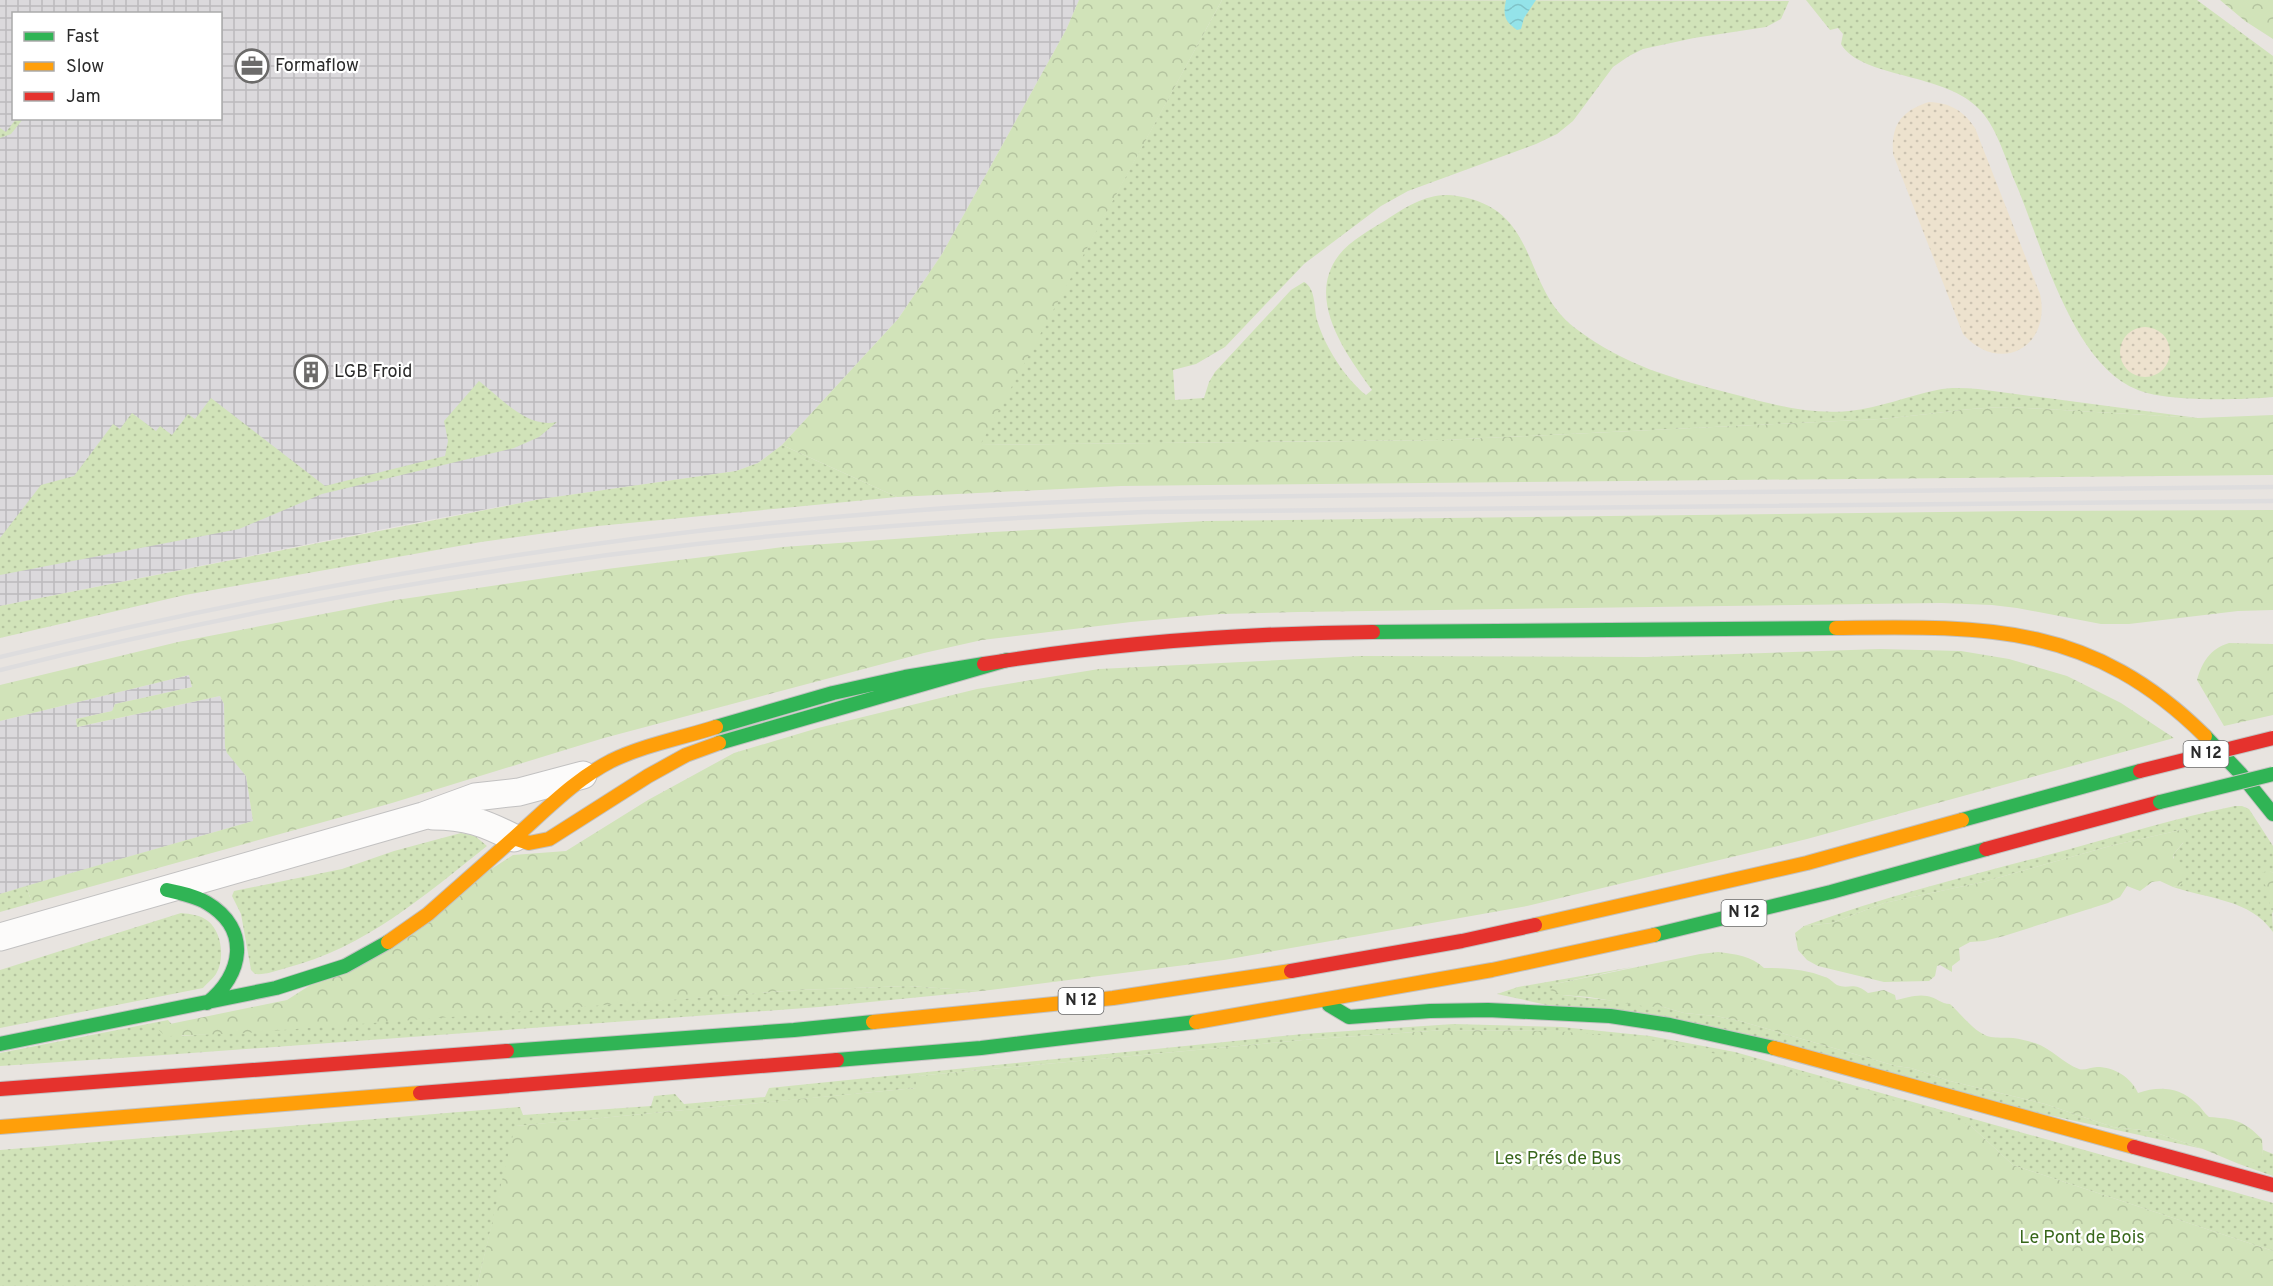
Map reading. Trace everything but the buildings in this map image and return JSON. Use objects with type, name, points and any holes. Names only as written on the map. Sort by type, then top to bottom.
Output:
[{"type":"main road","points":[[0,1044],[276,988],[345,966],[398,937],[428,914],[559,797],[590,774],[633,752],[833,693],[889,680],[1007,660],[1197,638],[1295,633],[1772,627],[1929,627],[1995,631],[2067,647],[2114,667],[2140,682],[2185,718],[2222,753],[2243,775],[2273,814]]},
{"type":"main road","points":[[514,838],[529,843],[549,839],[655,772],[686,755],[707,747],[1007,660]]},
{"type":"main road","name":"N 12","points":[[0,1089],[805,1029],[1136,994],[1316,967],[1462,941],[1807,863],[2140,771],[2273,738]]},
{"type":"main road","name":"N 12","points":[[0,1127],[981,1048],[1183,1024],[1323,1001],[1620,943],[1831,892],[2160,802],[2273,774]]},
{"type":"main road","points":[[167,890],[197,898],[210,905],[225,919],[236,938],[236,968],[230,982],[207,1003]]},
{"type":"main road","points":[[1323,1001],[1349,1017],[1430,1011],[1488,1010],[1610,1016],[1670,1025],[1741,1039],[2273,1185]]},
{"type":"street","points":[[0,937],[423,816],[475,797],[519,792],[590,774]]},
{"type":"street","points":[[423,816],[468,818],[514,838]]},
{"type":"shaded area","points":[[0,0],[1079,0],[1066,30],[942,254],[898,319],[782,445],[758,463],[736,471],[541,499],[0,606]]},
{"type":"shaded area","points":[[189,675],[192,687],[115,704],[112,711],[76,719],[78,727],[220,696],[241,769],[246,776],[253,821],[0,894],[0,721]]},
{"type":"green space","points":[[1079,0],[1222,0],[980,445],[1444,440],[1879,419],[1977,408],[2010,407],[2198,418],[2273,415],[2273,475],[1121,486],[897,497],[782,445],[898,319],[942,254],[1066,30]]},
{"type":"green space","points":[[1222,0],[1789,1],[1781,19],[1766,27],[1694,38],[1643,49],[1629,56],[1613,67],[1573,121],[1557,134],[1536,144],[1408,191],[1381,206],[1304,264],[1225,347],[1196,364],[1173,370],[1175,400],[1204,398],[1215,372],[1291,290],[1304,282],[1313,294],[1317,320],[1330,351],[1343,371],[1366,395],[1372,390],[1351,360],[1333,326],[1326,290],[1330,272],[1339,255],[1367,232],[1420,201],[1447,195],[1484,204],[1503,216],[1517,232],[1545,291],[1558,311],[1575,328],[1613,353],[1632,362],[1690,382],[1776,405],[1819,411],[1849,411],[1883,405],[1937,390],[1962,388],[2198,418],[2010,407],[1977,408],[1879,419],[1444,440],[979,445]]},
{"type":"green space","points":[[1806,0],[2197,0],[2273,56],[2273,397],[2223,399],[2167,397],[2138,390],[2115,376],[2095,356],[2077,330],[2049,269],[2001,146],[1981,111],[1966,98],[1948,89],[1867,64],[1851,55],[1841,44],[1843,34],[1838,28],[1830,30]]},
{"type":"green space","points":[[2220,0],[2273,0],[2273,39],[2245,21]]},
{"type":"green space","points":[[15,120],[22,120],[11,134],[0,138],[0,128],[6,132]]},
{"type":"green space","points":[[479,381],[525,417],[546,423],[557,422],[539,437],[514,448],[322,494],[239,529],[0,575],[0,538],[41,485],[74,476],[113,424],[120,429],[132,413],[156,431],[160,426],[172,435],[188,414],[195,419],[211,398],[325,486],[445,456],[448,441],[444,421]]},
{"type":"green space","points":[[782,445],[897,497],[598,526],[481,542],[185,595],[0,638],[0,606],[541,499],[736,471],[758,463]]},
{"type":"green space","points":[[2273,510],[2273,610],[2238,611],[2129,624],[2101,624],[1992,605],[1941,603],[1298,612],[1220,614],[982,640],[924,653],[604,738],[392,803],[32,903],[26,886],[253,821],[246,776],[227,753],[225,747],[224,704],[220,696],[77,727],[76,719],[112,711],[115,704],[192,687],[189,675],[0,721],[0,685],[178,642],[396,600],[607,569],[783,547],[992,532],[1206,521]]},
{"type":"green space","points":[[2229,643],[2273,644],[2273,715],[2224,726],[2197,680],[2201,667],[2208,657]]},
{"type":"green space","points":[[1880,649],[1961,651],[2009,659],[2067,676],[2121,703],[2174,738],[1807,839],[1527,906],[1224,960],[982,991],[908,986],[798,990],[245,1033],[170,1036],[164,1035],[159,1030],[160,1026],[287,1000],[513,855],[566,851],[648,800],[734,753],[818,728],[977,689],[1099,669],[1361,656],[1646,657]]},
{"type":"green space","points":[[2235,806],[2249,809],[2273,846],[2273,873],[2270,871],[2270,879],[2273,932],[2264,921],[2240,906],[2173,887],[2181,885],[2173,855],[2183,843],[2185,829],[2110,846],[1983,882],[1884,903],[1832,923],[1804,926],[1868,904],[2170,821]]},
{"type":"green space","points":[[2185,829],[2190,834],[2173,855],[2182,868],[2181,885],[2173,887],[2160,881],[2152,882],[2140,891],[2127,886],[2120,897],[2108,903],[2004,936],[1970,942],[1959,948],[1960,960],[1952,966],[1952,972],[1940,965],[1937,966],[1935,976],[1929,981],[1884,982],[1818,966],[1807,960],[1798,950],[1795,933],[1804,926],[1832,923],[1884,903],[1983,882],[2110,846]]},
{"type":"green space","points":[[461,833],[475,836],[487,846],[393,918],[368,934],[315,959],[267,973],[255,974],[251,970],[241,914],[232,896],[234,891],[342,869],[394,851]]},
{"type":"green space","points":[[2270,871],[2273,873],[2273,914],[2269,891],[2261,879],[2262,873]]},
{"type":"green space","points":[[26,886],[32,903],[0,912],[0,894]]},
{"type":"green space","points":[[181,913],[199,916],[208,921],[219,939],[221,961],[219,968],[215,976],[203,988],[0,1028],[0,970]]},
{"type":"green space","points":[[1718,952],[1749,958],[1764,968],[1810,972],[1827,978],[1837,985],[1859,987],[1868,993],[1884,990],[1895,995],[1896,1000],[1911,996],[1927,996],[1950,1004],[1980,1033],[2035,1043],[2079,1069],[2103,1067],[2116,1071],[2131,1082],[2138,1093],[2154,1089],[2168,1089],[2183,1094],[2196,1103],[2209,1117],[2244,1124],[2262,1139],[2263,1155],[2255,1162],[2239,1164],[2151,1131],[2113,1127],[2045,1104],[1950,1081],[1740,1021],[1684,1013],[1660,1006],[1648,1007],[1562,995],[1550,990],[1555,984]]},
{"type":"green space","points":[[1633,967],[1555,984],[1562,995],[1660,1006],[1684,1013],[1740,1021],[1950,1081],[2045,1104],[2113,1127],[2151,1131],[2203,1149],[1497,994],[1518,987]]},
{"type":"green space","points":[[908,986],[982,991],[819,1007],[0,1066],[0,1053],[168,1020],[182,1036],[798,990]]},
{"type":"green space","points":[[1454,1024],[1562,1027],[1650,1036],[1735,1052],[2273,1203],[2273,1251],[2013,1165],[1971,1126],[1557,1031],[1444,1030],[1314,1039],[917,1076],[916,1088],[516,1126],[477,1286],[0,1286],[0,1150],[520,1107],[523,1115],[651,1106],[654,1096],[675,1094],[684,1104],[765,1097],[769,1088],[1303,1034]]},
{"type":"green space","name":"Les Prés de Bus","points":[[1444,1030],[1557,1031],[1645,1039],[1760,1063],[1949,1116],[1971,1126],[2013,1165],[2273,1251],[2273,1286],[477,1286],[515,1126],[916,1088],[916,1076],[1314,1039]]},
{"type":"green space","points":[[2263,1150],[2273,1154],[2273,1176],[2239,1164],[2263,1155]]},
{"type":"sand","points":[[1929,102],[1955,109],[1966,116],[1975,128],[2040,294],[2042,313],[2038,329],[2020,350],[2006,354],[1992,353],[1977,346],[1963,334],[1893,154],[1894,135],[1900,121],[1911,110]]},
{"type":"sand","points":[[2140,327],[2150,327],[2163,334],[2170,347],[2170,357],[2163,370],[2150,377],[2140,377],[2131,373],[2124,366],[2120,357],[2120,347],[2124,338],[2131,331]]},
{"type":"water","points":[[1506,0],[1536,0],[1524,18],[1521,29],[1517,30],[1507,21]]},
{"type":"railway","points":[[0,657],[221,608],[444,566],[669,534],[895,512],[1047,503],[1275,496],[2273,487]]},
{"type":"railway","points":[[0,670],[260,612],[434,581],[697,544],[865,528],[1144,512],[2273,501]]},
{"type":"traffic: fast","points":[[1373,632],[1836,628]]},
{"type":"traffic: fast","points":[[719,743],[1007,660]]},
{"type":"traffic: fast","points":[[716,727],[833,693],[905,677],[984,664]]},
{"type":"traffic: fast","points":[[2205,736],[2240,773],[2273,814]]},
{"type":"traffic: fast","points":[[1962,820],[2140,771]]},
{"type":"traffic: fast","points":[[2160,802],[2273,774]]},
{"type":"traffic: fast","points":[[1654,935],[1831,892],[1986,849]]},
{"type":"traffic: fast","points":[[167,890],[207,903],[231,926],[236,939],[237,952],[234,966],[219,992],[207,1003]]},
{"type":"traffic: fast","points":[[0,1044],[276,988],[345,966],[388,942]]},
{"type":"traffic: fast","points":[[1329,1005],[1349,1017],[1430,1011],[1488,1010],[1610,1016],[1670,1025],[1774,1048]]},
{"type":"traffic: fast","points":[[507,1051],[873,1022]]},
{"type":"traffic: fast","points":[[837,1060],[981,1048],[1196,1022]]},
{"type":"traffic: slow","points":[[1836,628],[1941,628],[1989,631],[2034,639],[2078,652],[2120,671],[2163,699],[2205,736]]},
{"type":"traffic: slow","points":[[716,727],[650,746],[611,761],[572,787],[514,838],[529,843],[549,839],[648,776],[686,755],[719,743]]},
{"type":"traffic: slow","points":[[1535,925],[1807,863],[1962,820]]},
{"type":"traffic: slow","points":[[388,942],[428,914],[514,838]]},
{"type":"traffic: slow","points":[[1196,1022],[1492,970],[1654,935]]},
{"type":"traffic: slow","points":[[873,1022],[1113,998],[1291,971]]},
{"type":"traffic: slow","points":[[1774,1048],[2134,1147]]},
{"type":"traffic: slow","points":[[0,1127],[420,1093]]},
{"type":"traffic: jam","points":[[984,664],[1129,645],[1276,634],[1373,632]]},
{"type":"traffic: jam","points":[[2140,771],[2273,738]]},
{"type":"traffic: jam","points":[[1986,849],[2160,802]]},
{"type":"traffic: jam","points":[[1291,971],[1462,941],[1535,925]]},
{"type":"traffic: jam","points":[[0,1089],[507,1051]]},
{"type":"traffic: jam","points":[[420,1093],[837,1060]]},
{"type":"traffic: jam","points":[[2134,1147],[2273,1185]]},
{"type":"place","name":"Formaflow","points":[[252,66]]},
{"type":"place","name":"LGB Froid","points":[[311,372]]},
{"type":"park label","name":"Le Pont de Bois","points":[[2082,1238]]}]
